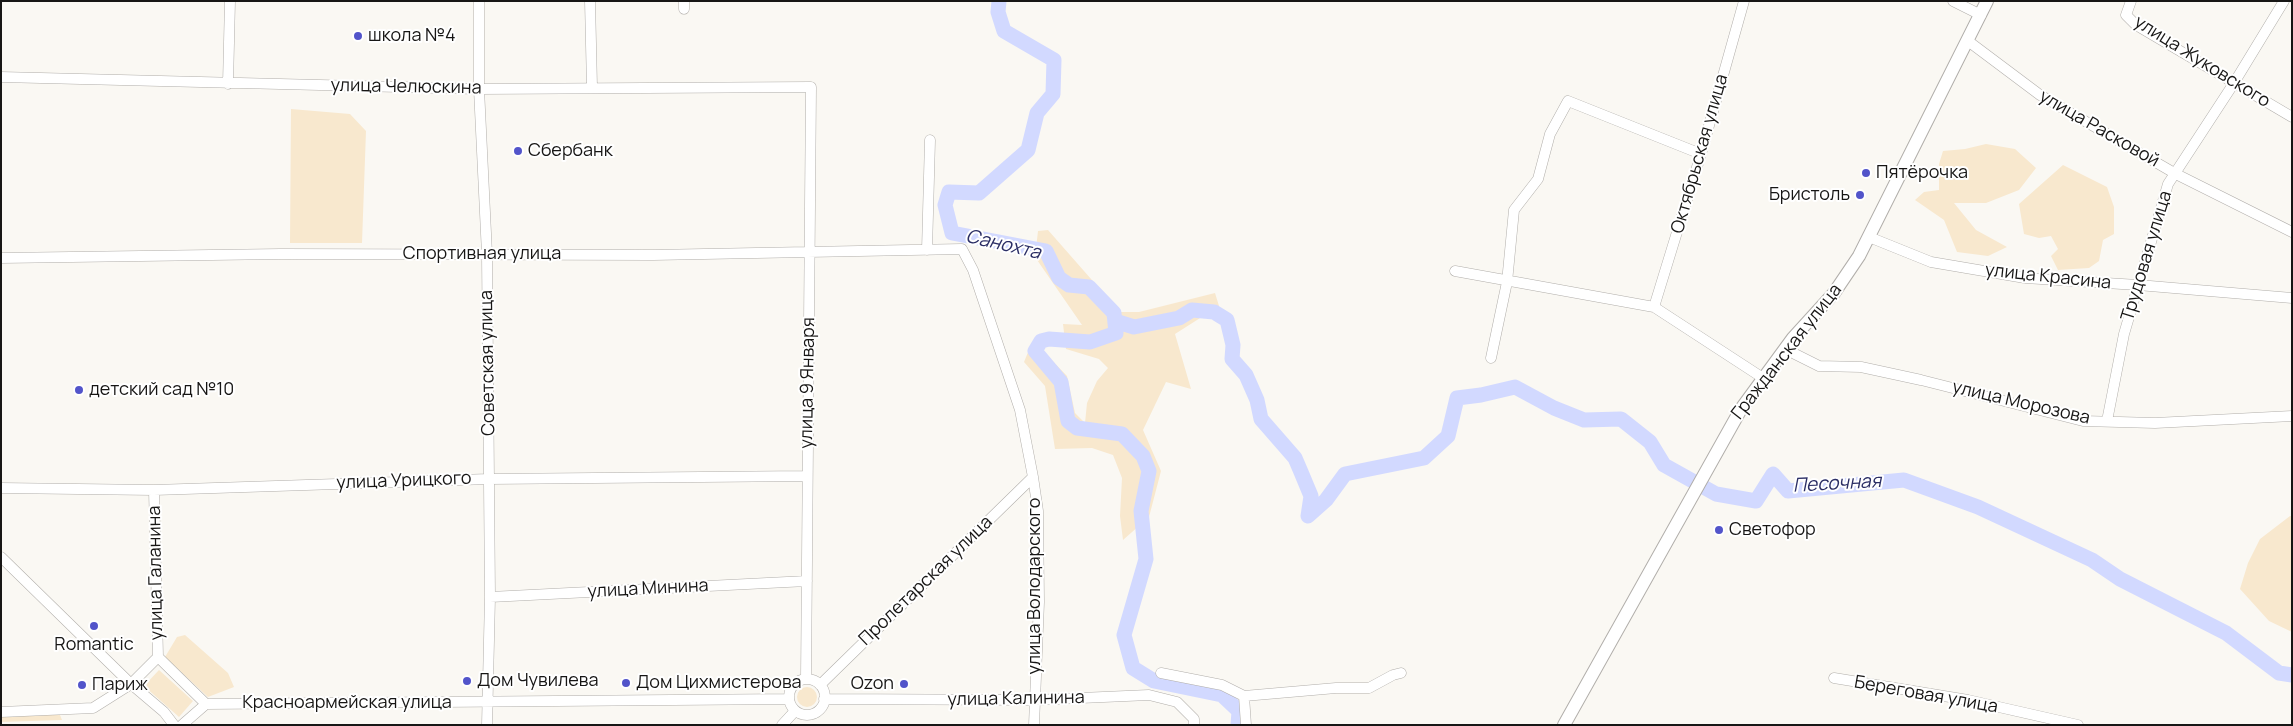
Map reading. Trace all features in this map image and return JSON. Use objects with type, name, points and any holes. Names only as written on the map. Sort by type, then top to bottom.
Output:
[{"type":"street","points":[[228,84],[230,1]]},
{"type":"street","name":"Советская улица","points":[[479,1],[479,89],[487,254],[490,598],[488,725]]},
{"type":"street","points":[[590,1],[592,87]]},
{"type":"street","name":"Октябрьская улица","points":[[1654,307],[1701,154],[1744,1]]},
{"type":"street","points":[[1953,1],[1981,15]]},
{"type":"street","name":"Гражданская улица","points":[[1564,725],[1741,408],[1785,349],[1834,294],[1869,237],[1987,1]]},
{"type":"street","name":"улица Жуковского","points":[[2131,1],[2126,15],[2136,25],[2292,117]]},
{"type":"street","name":"Трудовая улица","points":[[2107,421],[2124,334],[2168,184],[2234,83],[2284,1]]},
{"type":"street","name":"улица Расковой","points":[[1968,41],[2040,95],[2176,174],[2292,232]]},
{"type":"street","name":"улица Челюскина","points":[[1,77],[479,89],[811,87]]},
{"type":"street","name":"улица 9 Января","points":[[806,679],[811,87]]},
{"type":"street","points":[[1491,358],[1507,282],[1514,210],[1538,179],[1550,134],[1568,101],[1701,154]]},
{"type":"street","points":[[927,250],[930,140]]},
{"type":"street","name":"улица Красина","points":[[1869,237],[1931,262],[2025,278],[2292,298]]},
{"type":"street","name":"Спортивная улица","points":[[1,258],[810,252],[962,249]]},
{"type":"street","name":"улица Володарского","points":[[962,249],[972,270],[1020,410],[1033,477],[1038,511],[1039,602],[1034,725]]},
{"type":"street","points":[[1455,271],[1507,282],[1654,307],[1764,378]]},
{"type":"street","name":"улица Морозова","points":[[1785,349],[1819,366],[1861,367],[1921,380],[2083,421],[2155,423],[2292,416]]},
{"type":"street","name":"улица Урицкого","points":[[1,488],[154,490],[489,479],[807,476]]},
{"type":"street","name":"Пролетарская улица","points":[[820,685],[1033,477]]},
{"type":"street","name":"улица Галанина","points":[[154,490],[158,657]]},
{"type":"street","points":[[1,557],[131,684],[149,697],[174,725]]},
{"type":"street","name":"улица Минина","points":[[490,598],[807,580]]},
{"type":"street","points":[[1,712],[85,710],[98,706],[131,684],[158,657],[206,704],[182,725]]},
{"type":"street","points":[[1161,673],[1222,685],[1244,696],[1336,688],[1369,688],[1393,675],[1401,673]]},
{"type":"street","name":"Береговая улица","points":[[1834,678],[1968,700],[2078,725]]},
{"type":"street","points":[[806,679],[820,685],[824,699],[817,711],[808,720],[795,711],[789,699],[791,688],[800,680],[806,679]]},
{"type":"street","name":"улица Калинина","points":[[824,699],[1035,700],[1149,695],[1177,702],[1194,719],[1194,725]]},
{"type":"street","points":[[1244,696],[1246,725]]},
{"type":"street","name":"Красноармейская улица","points":[[206,704],[789,699]]},
{"type":"street","points":[[782,725],[795,711]]},
{"type":"shaded area","points":[[291,109],[350,114],[366,131],[362,243],[290,243]]},
{"type":"shaded area","points":[[1986,144],[2015,149],[2036,168],[2019,190],[1986,203],[1954,203],[1976,230],[2007,247],[1988,256],[1957,252],[1944,220],[1915,200],[1924,192],[1939,190],[1939,164],[1943,151],[1965,149]]},
{"type":"shaded area","points":[[2063,165],[2107,187],[2114,207],[2114,234],[2103,240],[2099,261],[2089,268],[2058,270],[2051,256],[2058,249],[2051,236],[2039,238],[2024,234],[2019,204]]},
{"type":"shaded area","points":[[1048,230],[1120,312],[1139,312],[1215,293],[1219,306],[1175,334],[1191,389],[1166,382],[1143,430],[1161,471],[1149,517],[1123,540],[1120,516],[1122,478],[1113,455],[1092,448],[1055,449],[1045,386],[1024,362],[1031,345],[1044,352],[1067,376],[1075,413],[1085,423],[1087,403],[1097,381],[1108,368],[1099,359],[1066,349],[1063,324],[1082,325],[1035,257],[1038,231]]},
{"type":"shaded area","points":[[2292,516],[2292,632],[2269,621],[2240,589],[2248,563],[2260,539]]},
{"type":"shaded area","points":[[185,635],[228,673],[234,687],[208,697],[165,657],[177,637]]},
{"type":"shaded area","points":[[159,670],[193,701],[179,717],[144,686]]},
{"type":"shaded area","points":[[807,687],[814,690],[817,697],[814,704],[807,707],[800,704],[797,697],[800,690]]},
{"type":"shaded area","points":[[1,710],[60,715],[62,720],[1,722]]},
{"type":"waterway","name":"Санохта","points":[[999,1],[998,12],[1004,31],[1054,60],[1053,94],[1037,113],[1028,150],[979,193],[949,192],[945,205],[952,233],[1046,251],[1059,278],[1069,285],[1089,287],[1114,313],[1116,333],[1090,342],[1049,339],[1041,341],[1035,351],[1061,382],[1068,421],[1077,428],[1122,434],[1143,456],[1149,471],[1141,511],[1146,559],[1124,635],[1133,668],[1154,681],[1222,695],[1239,711],[1238,725]]},
{"type":"waterway","name":"Песочная","points":[[1115,321],[1134,327],[1179,318],[1192,310],[1214,312],[1227,320],[1233,345],[1232,359],[1246,375],[1257,400],[1261,419],[1295,458],[1311,496],[1308,516],[1326,500],[1345,474],[1424,458],[1448,436],[1457,398],[1481,395],[1515,387],[1554,408],[1584,420],[1621,419],[1650,442],[1664,465],[1716,494],[1756,501],[1773,474],[1788,491],[1904,480],[1978,507],[2092,560],[2120,579],[2226,633],[2279,673],[2292,675]]},
{"type":"place","name":"школа №4","points":[[358,36]]},
{"type":"place","name":"Сбербанк","points":[[518,151]]},
{"type":"place","name":"Пятёрочка","points":[[1866,173]]},
{"type":"place","name":"Бристоль","points":[[1860,195]]},
{"type":"place","name":"детский сад №10","points":[[79,390]]},
{"type":"place","name":"Светофор","points":[[1719,530]]},
{"type":"place","name":"Romantic","points":[[94,626]]},
{"type":"place","name":"Дом Чувилева","points":[[467,681]]},
{"type":"place","name":"Дом Цихмистерова","points":[[626,683]]},
{"type":"place","name":"Ozon","points":[[904,684]]},
{"type":"place","name":"Париж","points":[[82,685]]}]
